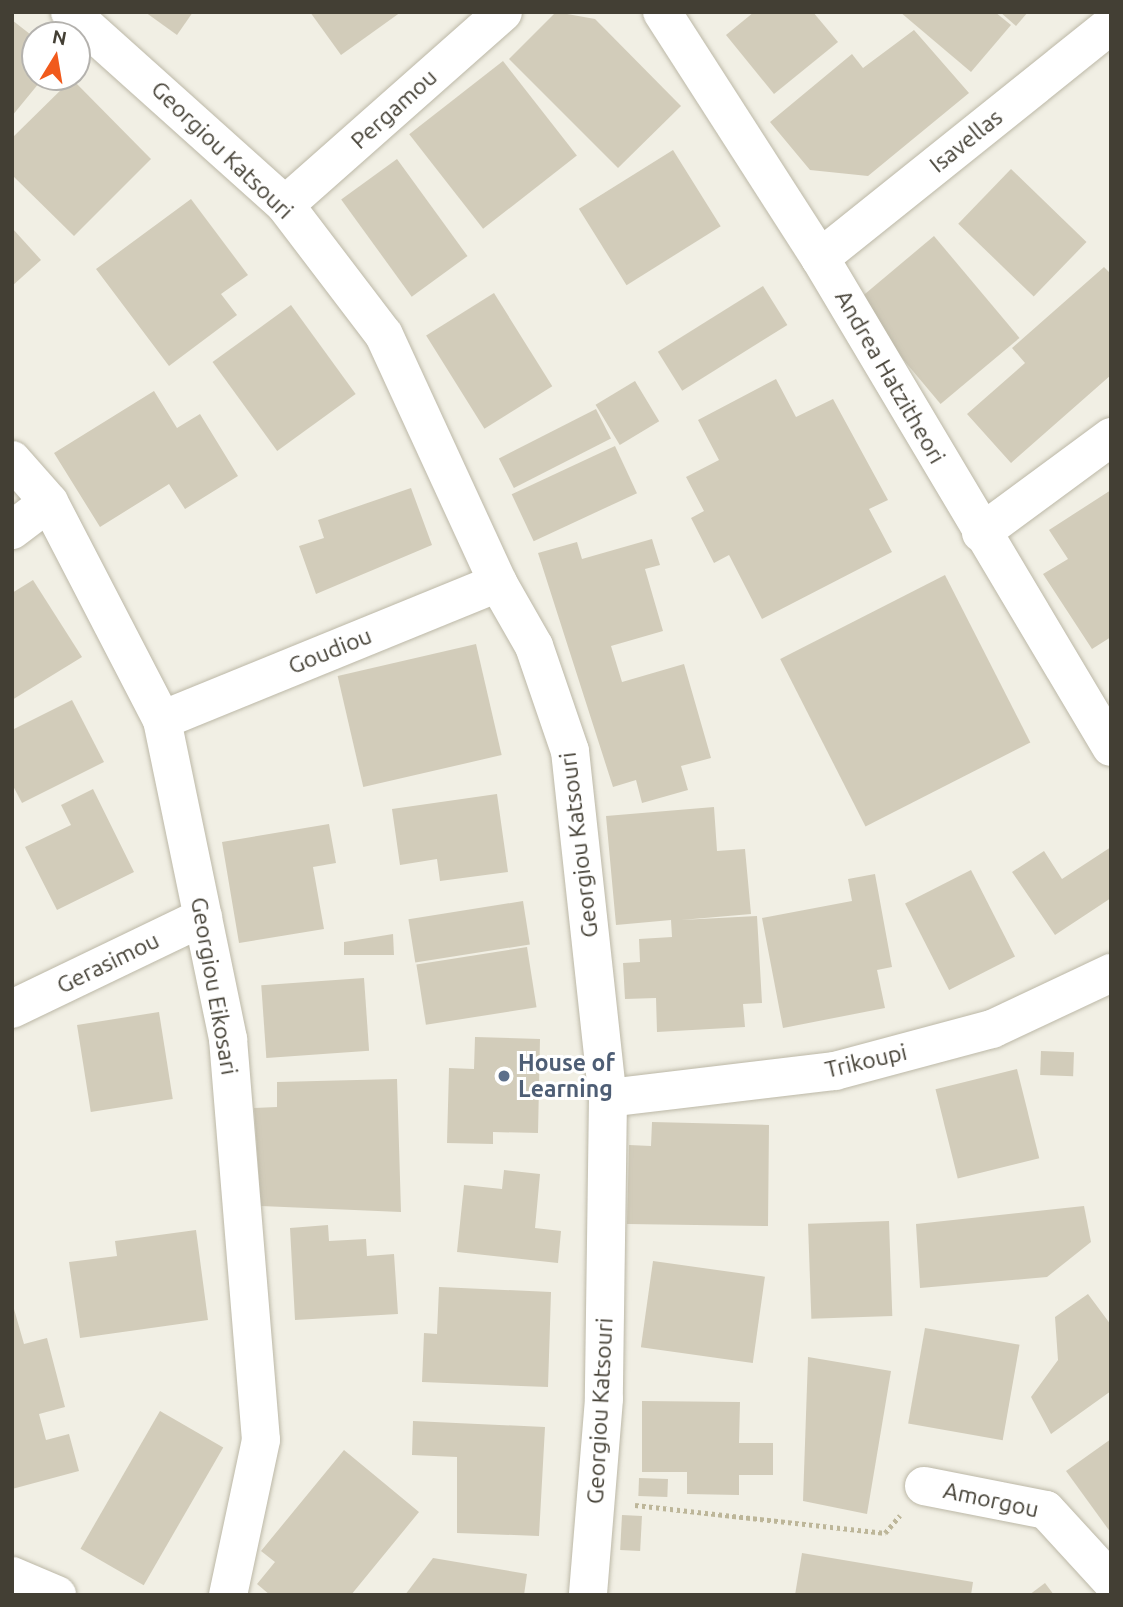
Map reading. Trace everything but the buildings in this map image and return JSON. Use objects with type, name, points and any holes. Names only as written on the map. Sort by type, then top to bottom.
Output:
[{"type":"street","name":"Georgiou Katsouri","points":[[70,12],[285,205],[384,335],[498,583],[534,646],[570,751],[608,1098],[604,1399],[588,1595]]},
{"type":"street","name":"Pergamou","points":[[285,205],[503,12]]},
{"type":"street","name":"Andrea Hatzitheori","points":[[662,12],[820,258],[981,533],[1111,747]]},
{"type":"street","name":"Isavellas","points":[[820,258],[1111,24]]},
{"type":"street","points":[[981,533],[1111,438]]},
{"type":"street","name":"Georgiou Eikosari","points":[[12,460],[49,502],[162,720],[228,1039],[261,1440],[228,1595]]},
{"type":"street","points":[[12,530],[49,502]]},
{"type":"street","name":"Goudiou","points":[[162,720],[498,583]]},
{"type":"street","name":"Gerasimou","points":[[12,1009],[203,917]]},
{"type":"street","name":"Trikoupi","points":[[608,1098],[835,1071],[992,1028],[1104,990]]},
{"type":"street","name":"Amorgou","points":[[924,1486],[1046,1510],[1111,1581]]},
{"type":"street","points":[[12,1576],[57,1595]]},
{"type":"path","points":[[596,1501],[885,1533],[924,1486]]},
{"type":"place","name":"House of Learning","points":[[504,1076]]}]
